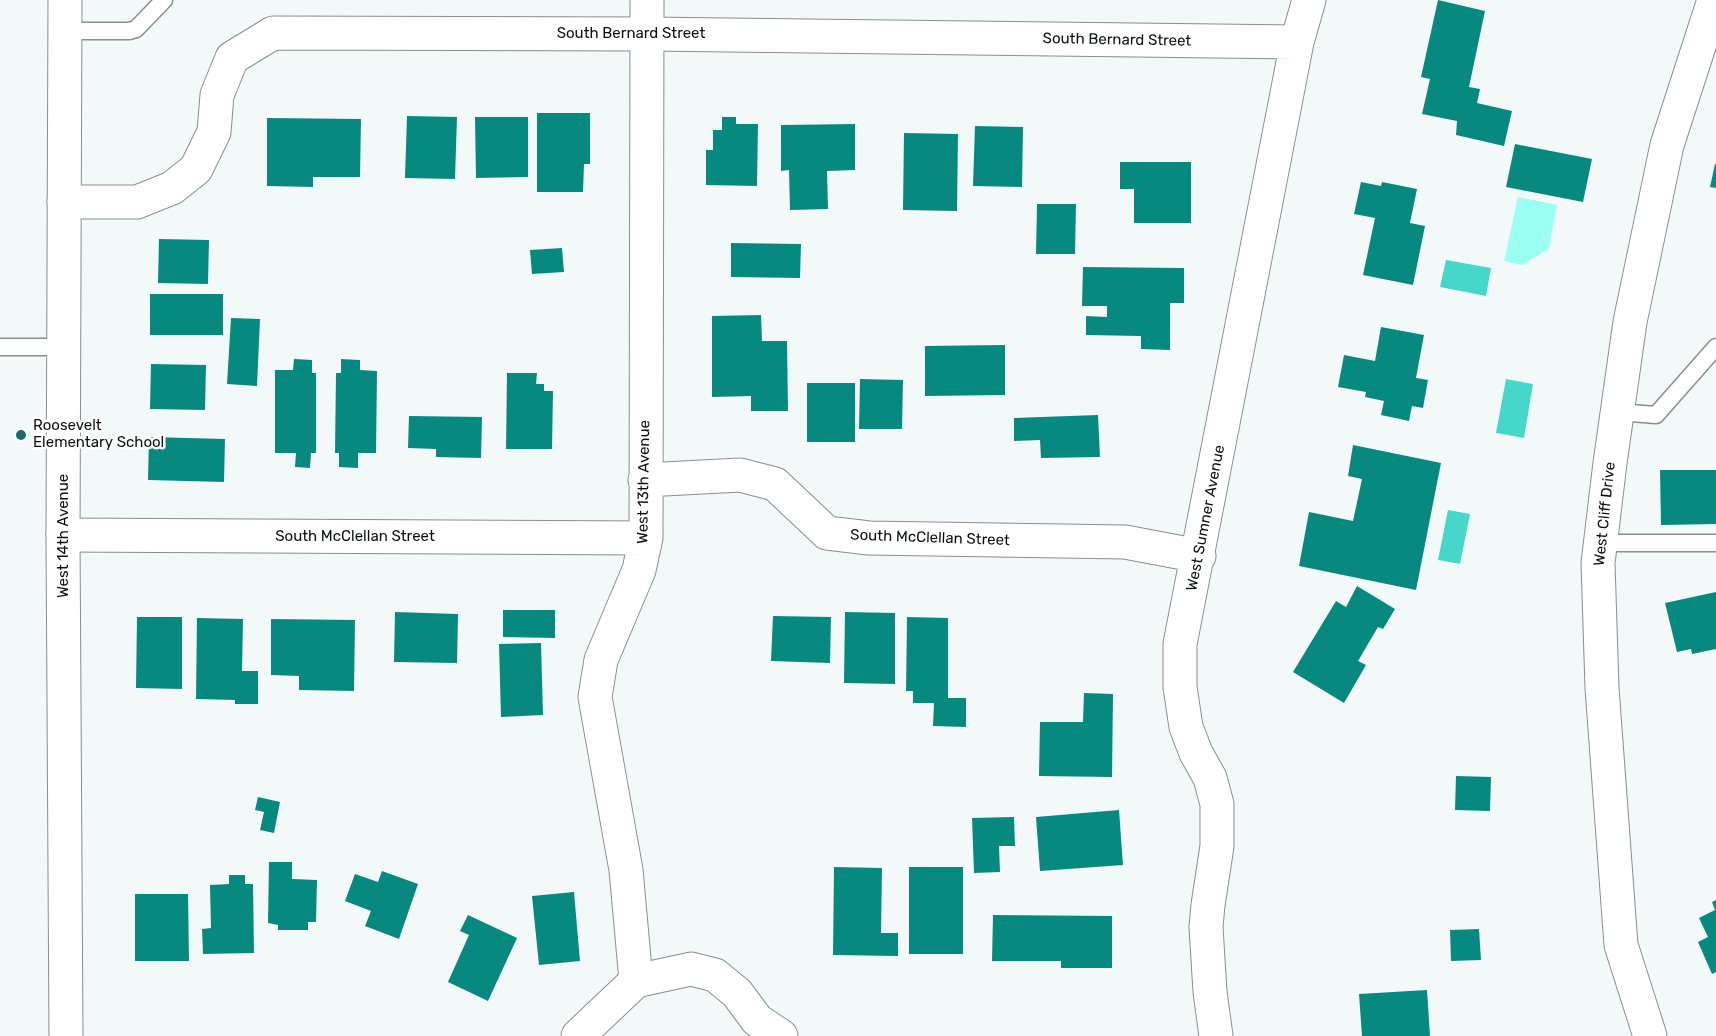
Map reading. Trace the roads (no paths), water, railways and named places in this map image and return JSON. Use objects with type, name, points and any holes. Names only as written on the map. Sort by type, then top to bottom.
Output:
[{"type":"street","name":"West 13th Avenue","points":[[636,981],[626,870],[596,696],[601,660],[639,570],[646,538],[647,0]]},
{"type":"street","name":"West Sumner Avenue","points":[[1216,1036],[1210,992],[1206,927],[1218,846],[1217,804],[1210,778],[1196,753],[1186,727],[1180,687],[1180,644],[1199,556],[1297,42],[1309,0]]},
{"type":"street","name":"West Cliff Drive","points":[[1650,1036],[1621,945],[1602,688],[1598,563],[1630,322],[1667,144],[1714,0]]},
{"type":"street","name":"West 14th Avenue","points":[[65,16],[63,536],[66,1036]]},
{"type":"street","name":"South Bernard Street","points":[[64,202],[137,202],[172,188],[188,176],[196,169],[214,132],[217,95],[232,58],[273,33],[647,34],[1297,42]]},
{"type":"street","name":"South McClellan Street","points":[[645,480],[740,475],[776,484],[827,533],[869,538],[1125,542],[1199,556]]},
{"type":"street","name":"South McClellan Street","points":[[63,536],[646,538]]},
{"type":"street","points":[[578,1036],[636,981],[691,969],[715,975],[737,993],[757,1020],[781,1036]]},
{"type":"lane","points":[[65,16],[129,31],[136,29],[164,0]]},
{"type":"lane","points":[[0,347],[64,347]]},
{"type":"lane","points":[[1617,412],[1656,416],[1716,347]]},
{"type":"lane","points":[[1601,543],[1716,543]]},
{"type":"place","name":"Roosevelt Elementary School","points":[[21,435]]}]
